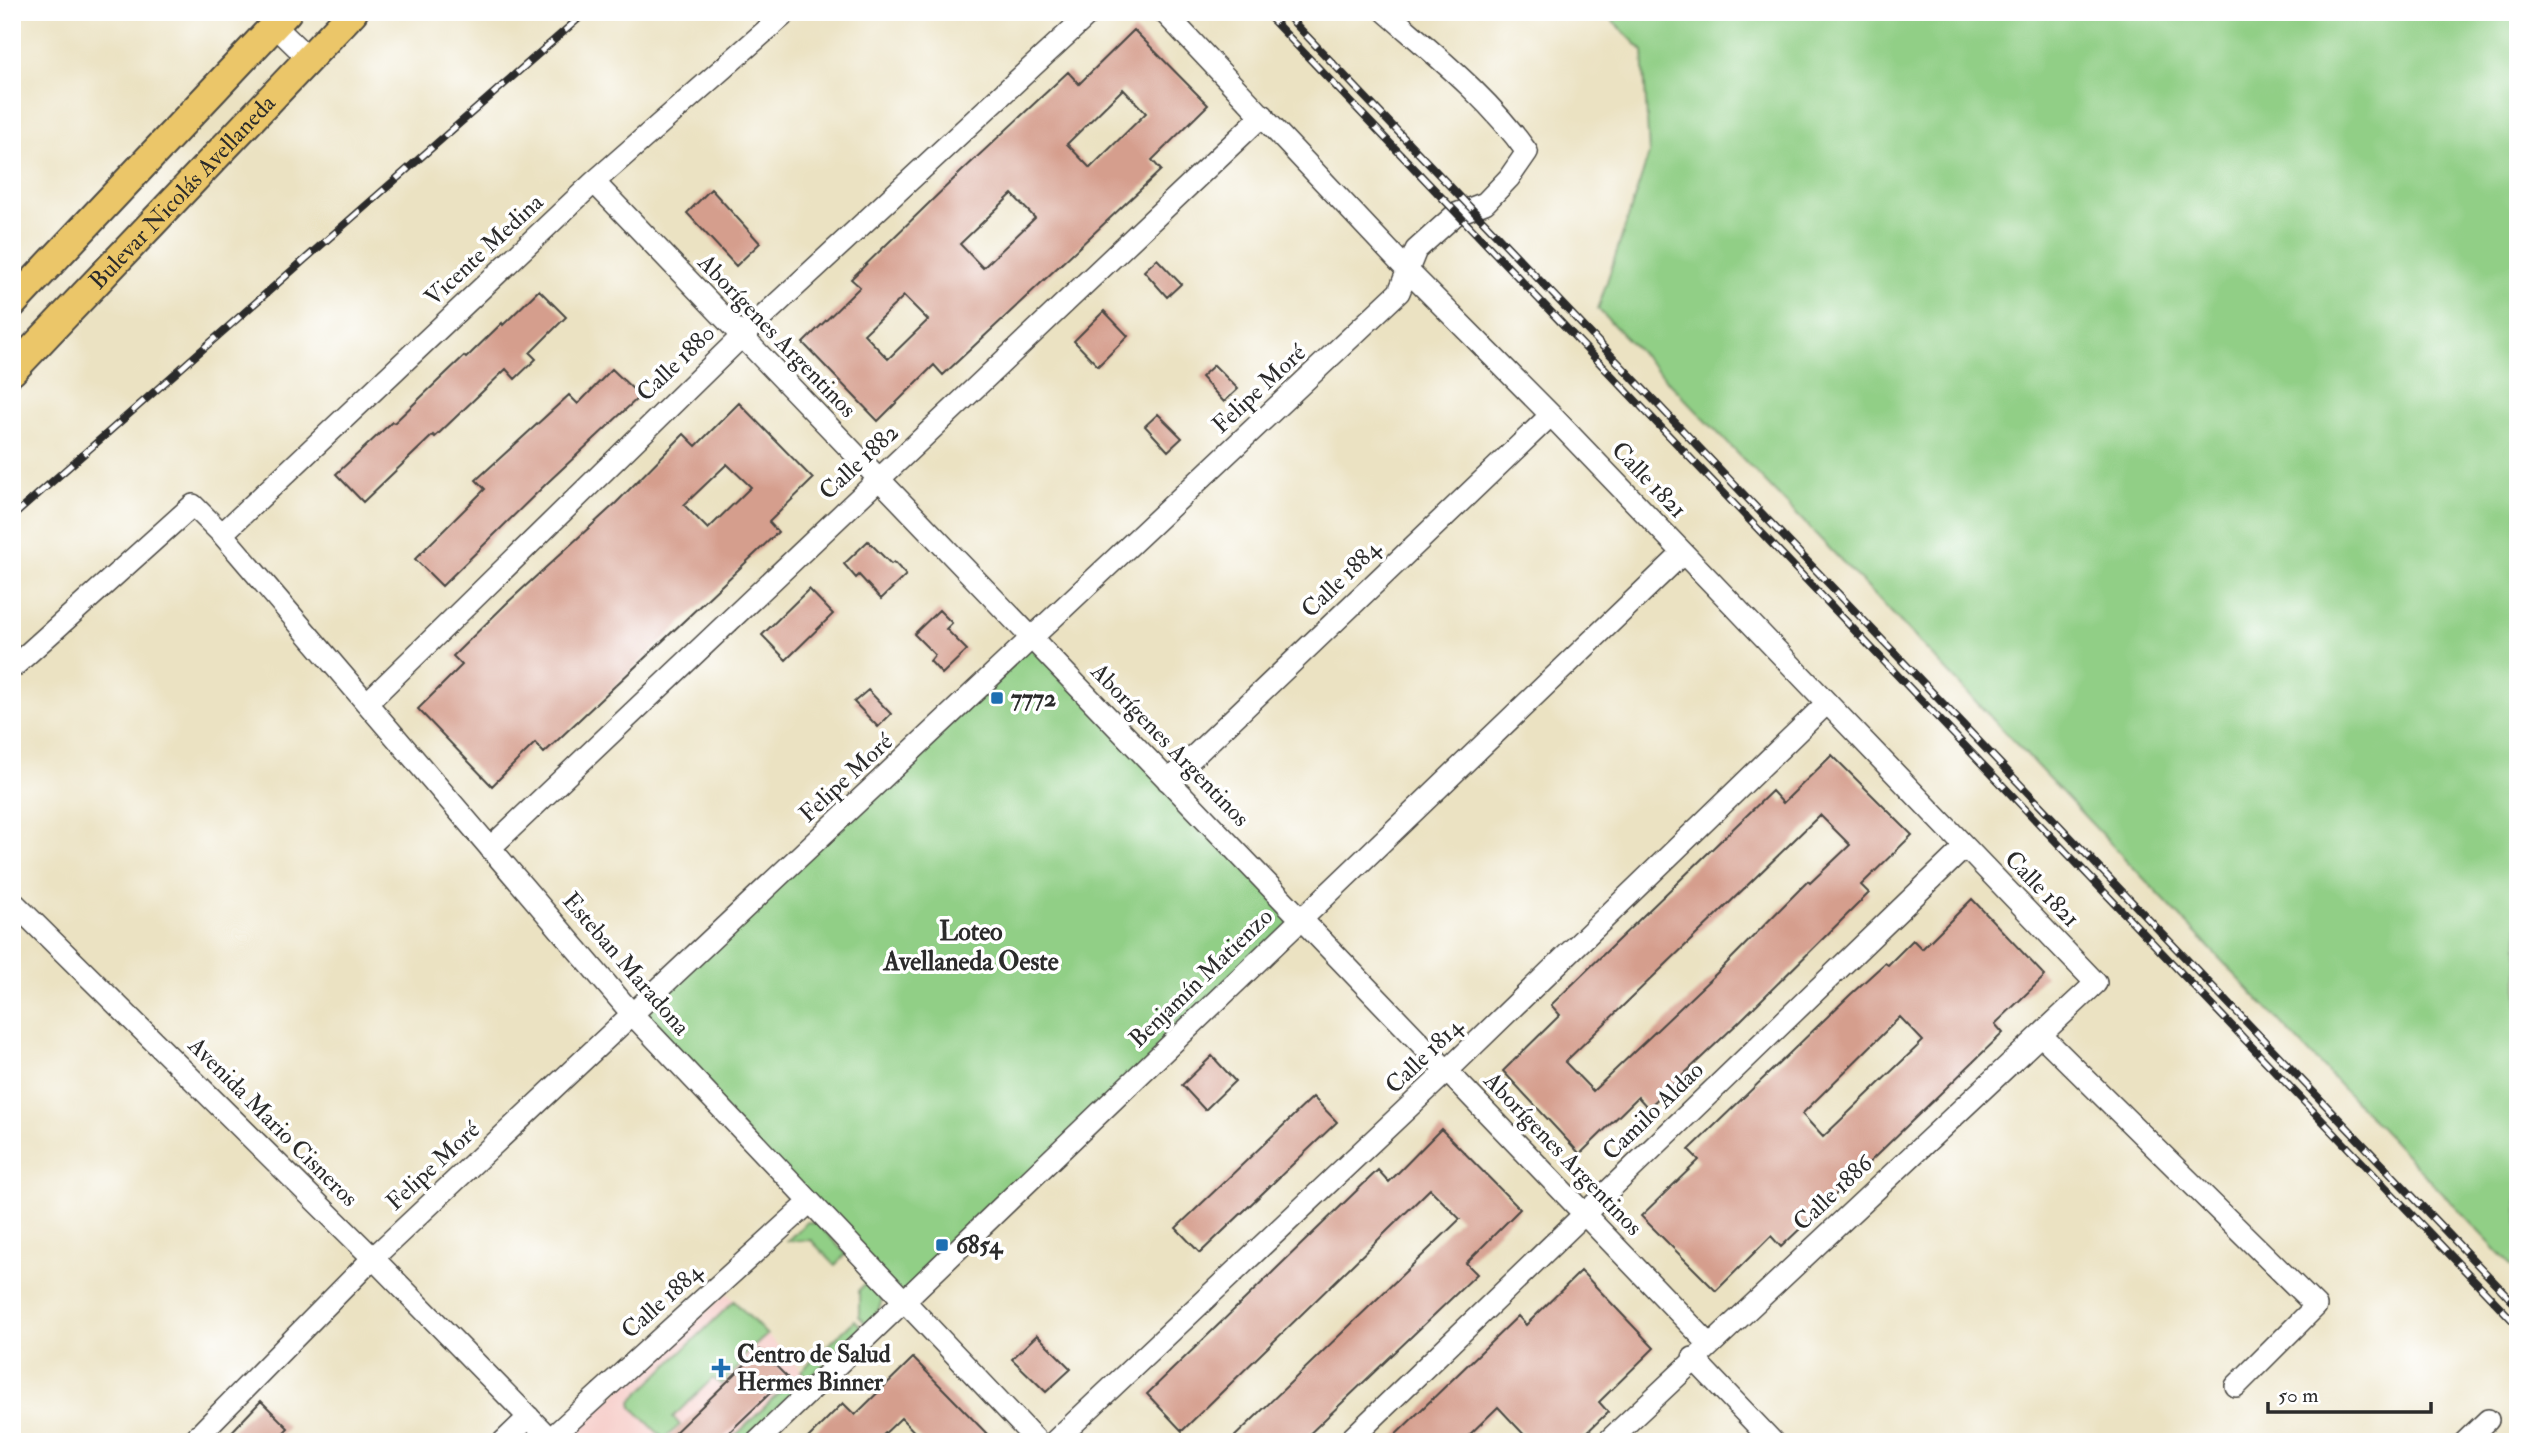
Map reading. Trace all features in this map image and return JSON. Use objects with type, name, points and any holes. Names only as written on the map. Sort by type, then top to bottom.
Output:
[{"type":"main road","name":"Bulevar Nicolás Avellaneda","points":[[12,371],[353,12]]},
{"type":"main road","name":"Bulevar Nicolás Avellaneda","points":[[12,304],[281,19]]},
{"type":"street","name":"Vicente Medina","points":[[222,534],[594,182],[787,12]]},
{"type":"street","name":"Calle 1880","points":[[367,703],[741,337],[1091,12]]},
{"type":"street","name":"Calle 1821","points":[[1164,12],[1408,271],[1551,415],[2096,983]]},
{"type":"street","name":"Felipe Moré","points":[[192,1442],[373,1258],[1399,292],[1416,250],[1456,214],[1485,203],[1509,178],[1527,152],[1508,125],[1472,88],[1386,12]]},
{"type":"street","points":[[281,19],[309,59]]},
{"type":"street","name":"Calle 1882","points":[[490,848],[1263,115]]},
{"type":"street","name":"Aborígenes Argentinos","points":[[594,182],[1584,1214],[1701,1351],[1773,1442]]},
{"type":"street","name":"Calle 1884","points":[[1168,781],[1551,415]]},
{"type":"street","name":"Esteban Maradona","points":[[12,668],[193,505],[222,534],[633,1015],[1038,1442]]},
{"type":"street","name":"Benjamín Matienzo","points":[[757,1442],[1683,553]]},
{"type":"street","name":"Calle 1814","points":[[1054,1442],[1447,1071],[1828,704]]},
{"type":"street","name":"Camilo Aldao","points":[[1348,1442],[1965,847]]},
{"type":"street","name":"Avenida Mario Cisneros","points":[[12,901],[373,1258],[552,1440]]},
{"type":"street","name":"Calle 1886","points":[[1607,1442],[2096,983]]},
{"type":"street","points":[[2041,1035],[2316,1306],[2236,1387]]},
{"type":"street","name":"Calle 1884","points":[[552,1440],[810,1202]]},
{"type":"street","points":[[503,1442],[529,1417]]},
{"type":"street","points":[[2465,1442],[2488,1420]]},
{"type":"shaded area","name":"Centro de Salud Hermes Binner","points":[[727,1293],[809,1378],[744,1442],[577,1442],[574,1439],[574,1431]]},
{"type":"green space","points":[[1604,12],[2518,12],[2518,1273],[1890,611],[1598,309],[1649,154],[1643,51]]},
{"type":"green space","points":[[1031,639],[1300,919],[903,1300],[633,1015]]},
{"type":"green space","points":[[807,1222],[817,1223],[846,1254],[835,1265],[811,1240],[787,1241]]},
{"type":"green space","points":[[870,1279],[879,1292],[881,1302],[867,1325],[859,1316],[859,1290]]},
{"type":"green space","points":[[734,1301],[767,1335],[739,1360],[742,1364],[721,1385],[713,1378],[673,1417],[680,1425],[664,1439],[632,1407],[631,1401]]},
{"type":"green space","points":[[855,1320],[862,1328],[809,1378],[801,1371]]},
{"type":"green space","points":[[789,1383],[797,1390],[744,1442],[729,1442]]},
{"type":"building","points":[[1134,30],[1208,105],[1152,160],[1161,170],[943,375],[934,365],[878,421],[803,343],[860,287],[851,279],[961,172],[1068,72],[1079,84]],"holes":[[[1123,89],[1146,113],[1090,168],[1067,144]],[[1012,194],[1035,218],[983,268],[960,244]],[[904,296],[928,320],[888,359],[864,334]]]},
{"type":"building","points":[[711,189],[760,243],[736,266],[687,213]]},
{"type":"building","points":[[1157,259],[1181,284],[1167,297],[1144,271]]},
{"type":"building","points":[[539,290],[566,317],[530,353],[536,359],[515,379],[506,369],[363,502],[336,474]]},
{"type":"building","points":[[1104,311],[1128,336],[1098,366],[1074,341]]},
{"type":"building","points":[[1214,365],[1238,389],[1224,402],[1201,377]]},
{"type":"building","points":[[612,369],[640,396],[442,586],[415,559],[485,489],[476,480],[569,395],[578,404]]},
{"type":"building","points":[[739,403],[813,479],[769,522],[778,532],[544,753],[535,743],[492,786],[418,709],[462,665],[453,656],[616,503],[684,434],[696,446]],"holes":[[[727,464],[751,487],[708,529],[684,505]]]},
{"type":"building","points":[[1158,414],[1182,438],[1168,451],[1145,426]]},
{"type":"building","points":[[868,541],[906,575],[881,599],[859,575],[856,578],[844,564]]},
{"type":"building","points":[[809,589],[833,614],[786,660],[762,635]]},
{"type":"building","points":[[939,610],[952,623],[946,629],[967,650],[942,674],[930,661],[935,655],[914,634]]},
{"type":"building","points":[[868,690],[891,714],[878,727],[854,702]]},
{"type":"building","points":[[1832,755],[1912,835],[1861,885],[1869,893],[1739,1022],[1648,1108],[1638,1097],[1580,1154],[1503,1071],[1560,1015],[1551,1005],[1772,791],[1783,803]],"holes":[[[1820,815],[1850,845],[1810,883],[1808,881],[1719,971],[1593,1091],[1565,1062]]]},
{"type":"building","points":[[1972,899],[2045,976],[1995,1024],[2003,1033],[1781,1247],[1771,1236],[1716,1291],[1641,1216],[1699,1160],[1689,1150],[1850,995],[1885,963],[1888,965],[1913,940],[1922,949]],"holes":[[[1900,1017],[1923,1041],[1823,1137],[1802,1114]]]},
{"type":"building","points":[[1212,1056],[1235,1081],[1205,1110],[1182,1085]]},
{"type":"building","points":[[1313,1097],[1337,1122],[1200,1253],[1176,1228]]},
{"type":"building","points":[[1441,1129],[1520,1209],[1466,1263],[1477,1274],[1301,1442],[1229,1442],[1460,1219],[1430,1189],[1182,1431],[1147,1394],[1378,1170],[1389,1182]]},
{"type":"building","points":[[1581,1271],[1654,1348],[1599,1402],[1608,1412],[1577,1442],[1531,1442],[1498,1407],[1462,1442],[1388,1442],[1518,1316],[1526,1325]]},
{"type":"building","points":[[1037,1335],[1071,1369],[1046,1392],[1012,1359]]},
{"type":"building","points":[[760,1350],[787,1377],[719,1442],[665,1442]]},
{"type":"building","points":[[913,1358],[995,1442],[924,1442],[901,1418],[876,1442],[804,1442],[843,1403],[855,1415]]},
{"type":"building","points":[[261,1401],[288,1428],[275,1442],[222,1442]]},
{"type":"railway","points":[[12,517],[586,12]]},
{"type":"railway","points":[[1265,12],[2518,1326]]},
{"type":"railway","points":[[1284,12],[2518,1307]]},
{"type":"place","name":"7772","points":[[997,698]]},
{"type":"place","name":"6854","points":[[942,1245]]},
{"type":"place","name":"Centro de Salud Hermes Binner","points":[[721,1368]]},
{"type":"district","name":"Loteo Avellaneda Oeste","points":[[971,947]]}]
